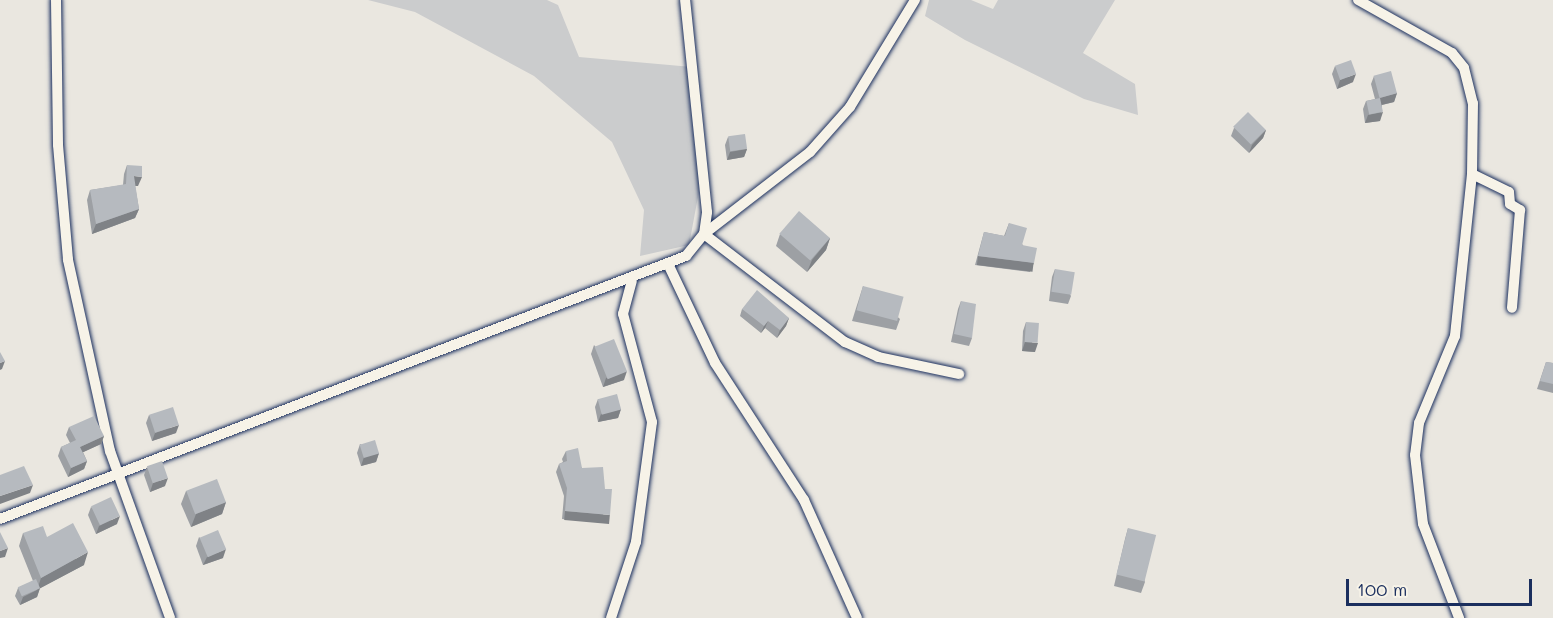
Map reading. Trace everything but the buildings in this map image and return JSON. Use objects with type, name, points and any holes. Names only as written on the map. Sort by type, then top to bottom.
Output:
[{"type":"street","points":[[56,0],[58,146],[68,260],[116,472],[170,618]]},
{"type":"street","points":[[685,0],[702,140],[704,234]]},
{"type":"street","points":[[0,519],[535,311],[632,281],[669,266],[686,256],[704,234],[810,152],[850,107],[915,0]]},
{"type":"street","points":[[1358,0],[1452,53],[1464,68],[1473,102],[1472,174],[1455,336],[1419,423],[1415,455],[1423,524],[1459,618]]},
{"type":"street","points":[[1472,174],[1509,192],[1510,204],[1520,210],[1512,308]]},
{"type":"street","points":[[704,234],[845,342],[878,357],[959,374]]},
{"type":"street","points":[[669,266],[715,363],[804,500],[857,618]]},
{"type":"street","points":[[611,618],[636,542],[652,432],[650,401],[622,314],[632,281]]},
{"type":"shaded area","points":[[368,0],[547,0],[558,5],[579,57],[692,67],[703,170],[689,245],[640,256],[644,210],[612,142],[534,76],[415,12]]},
{"type":"shaded area","points":[[929,0],[971,0],[993,9],[998,0],[1115,0],[1083,53],[1135,84],[1138,115],[1084,99],[965,40],[925,16]]}]
